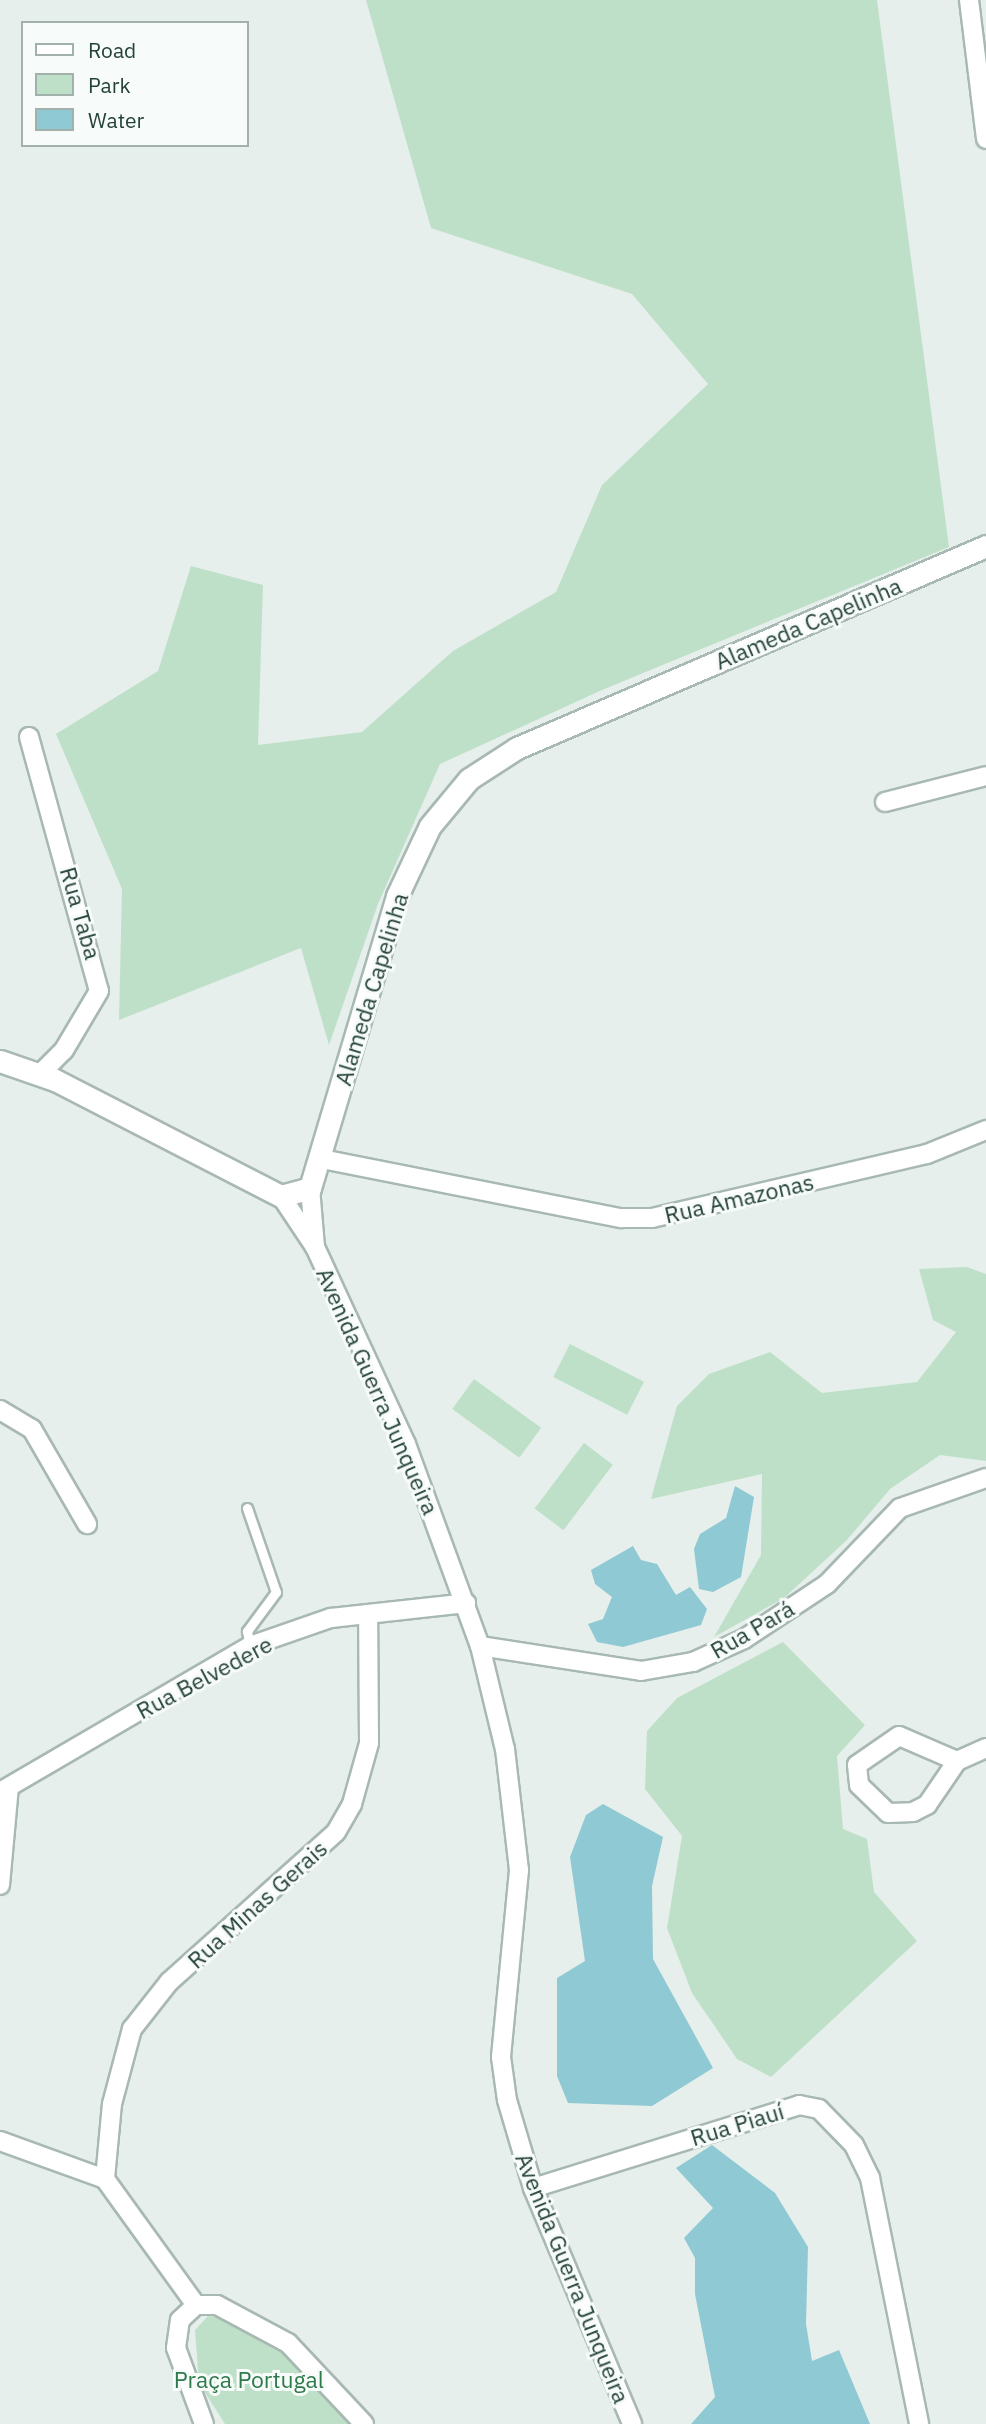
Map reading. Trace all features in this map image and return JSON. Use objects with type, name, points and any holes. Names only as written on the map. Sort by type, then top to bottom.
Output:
[{"type":"street","points":[[969,0],[986,139]]},
{"type":"street","name":"Alameda Capelinha","points":[[310,1188],[322,1159],[397,896],[429,826],[469,779],[517,748],[986,546]]},
{"type":"street","name":"Rua Taba","points":[[29,737],[99,991],[64,1050],[40,1074]]},
{"type":"street","points":[[886,802],[986,776]]},
{"type":"street","points":[[0,1061],[40,1074],[281,1196],[310,1188]]},
{"type":"street","name":"Rua Amazonas","points":[[322,1159],[621,1218],[652,1218],[927,1154],[986,1130]]},
{"type":"street","name":"Avenida Guerra Junqueira","points":[[310,1188],[316,1247]]},
{"type":"street","name":"Avenida Guerra Junqueira","points":[[281,1196],[316,1247],[406,1444],[480,1646],[505,1749],[519,1870],[501,2057],[533,2188],[632,2424]]},
{"type":"street","points":[[0,1410],[32,1429],[87,1524]]},
{"type":"street","name":"Rua Pará","points":[[480,1646],[641,1671],[693,1662],[744,1639],[827,1584],[900,1508],[986,1478]]},
{"type":"street","name":"Rua Belvedere","points":[[5,1789],[250,1646],[331,1618],[466,1603]]},
{"type":"street","name":"Rua Minas Gerais","points":[[105,2179],[112,2104],[132,2029],[169,1982],[336,1832],[352,1804],[369,1743],[368,1615]]},
{"type":"street","points":[[957,1761],[899,1736],[858,1765],[859,1785],[888,1813],[913,1812],[927,1805],[957,1761],[986,1748]]},
{"type":"street","points":[[0,1885],[5,1789]]},
{"type":"street","name":"Rua Piauí","points":[[533,2188],[799,2105],[819,2109],[853,2145],[870,2178],[919,2424]]},
{"type":"street","points":[[0,2141],[105,2179],[197,2305]]},
{"type":"street","points":[[204,2424],[176,2348],[180,2320],[197,2305],[217,2305],[288,2343],[365,2424]]},
{"type":"lane","points":[[247,1508],[276,1592],[247,1631],[250,1646]]},
{"type":"green space","points":[[366,0],[877,0],[949,547],[602,690],[440,764],[378,904],[329,1045],[301,948],[119,1020],[122,889],[56,734],[158,671],[191,566],[263,585],[258,745],[362,732],[453,651],[556,592],[602,485],[708,384],[632,294],[431,228]]},
{"type":"green space","points":[[967,1267],[986,1274],[986,1461],[940,1455],[890,1489],[847,1540],[784,1598],[714,1637],[761,1555],[762,1474],[651,1499],[677,1406],[709,1374],[770,1352],[822,1393],[917,1382],[956,1332],[933,1320],[919,1269]]},
{"type":"green space","points":[[570,1344],[644,1382],[627,1415],[553,1377]]},
{"type":"green space","points":[[474,1379],[541,1428],[519,1458],[452,1409]]},
{"type":"green space","points":[[584,1443],[613,1465],[563,1530],[535,1508]]},
{"type":"green space","points":[[783,1642],[865,1725],[837,1756],[843,1829],[867,1839],[874,1892],[917,1941],[771,2077],[737,2059],[692,1993],[667,1928],[682,1836],[645,1789],[647,1731],[677,1698]]},
{"type":"green space","name":"Praça Portugal","points":[[208,2316],[256,2320],[355,2424],[225,2424],[199,2383],[195,2330]]},
{"type":"water","points":[[735,1486],[754,1497],[741,1577],[713,1592],[699,1589],[694,1549],[700,1534],[726,1518]]},
{"type":"water","points":[[633,1546],[641,1560],[657,1564],[676,1595],[690,1587],[707,1609],[701,1625],[623,1647],[597,1642],[588,1624],[603,1619],[612,1597],[595,1584],[591,1570]]},
{"type":"water","points":[[603,1804],[663,1837],[652,1886],[653,1959],[713,2068],[652,2106],[568,2103],[557,2076],[557,1978],[585,1961],[570,1857],[586,1815]]},
{"type":"water","points":[[712,2145],[775,2193],[808,2247],[806,2324],[812,2361],[839,2350],[870,2424],[691,2424],[715,2397],[695,2294],[695,2258],[684,2238],[713,2208],[676,2168]]}]
